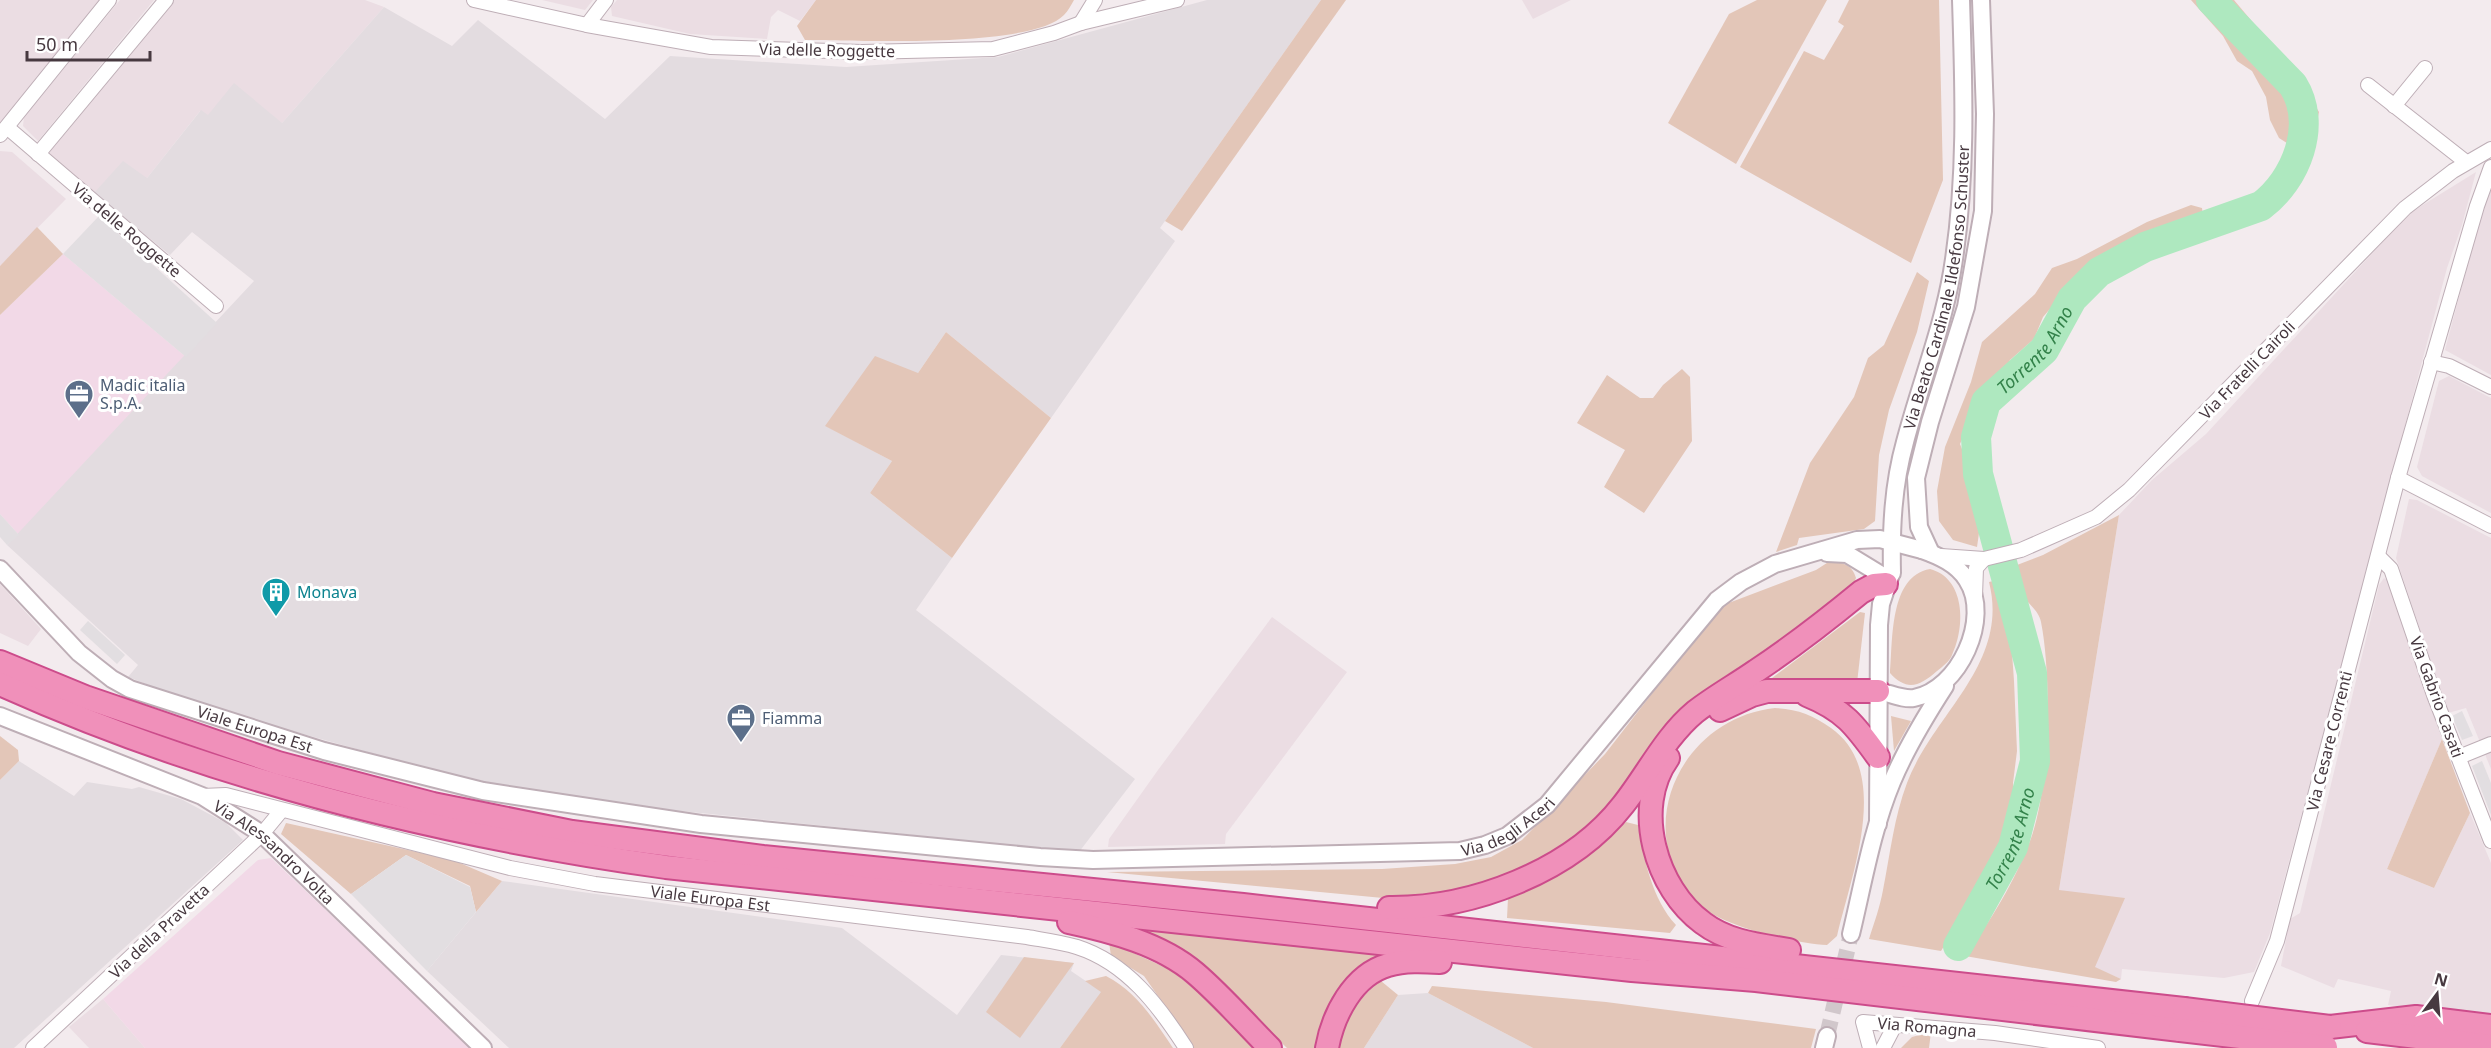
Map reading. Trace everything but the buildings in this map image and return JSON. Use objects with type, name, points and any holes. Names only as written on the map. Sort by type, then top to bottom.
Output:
[{"type":"highway","points":[[1243,905],[1418,908],[1487,892],[1549,865],[1583,844],[1617,812],[1651,764],[1695,712],[1758,670],[1861,592],[1888,578]]},
{"type":"highway","points":[[0,662],[85,697],[278,763],[433,804],[500,818],[669,846],[1986,985]]},
{"type":"highway","points":[[0,684],[97,724],[274,784],[428,825],[569,854],[666,867],[1632,970],[2182,1020]]},
{"type":"highway","points":[[1878,691],[1767,691],[1734,702],[1693,728],[1665,761],[1655,786],[1651,823],[1656,856],[1682,904],[1703,924],[1727,937],[2182,1020],[2330,1042],[2491,1046]]},
{"type":"highway","points":[[1800,692],[1844,713],[1855,724],[1878,757]]},
{"type":"highway","points":[[941,895],[1099,928],[1146,944],[1194,972],[1270,1048]]},
{"type":"highway","points":[[1327,1048],[1331,1026],[1343,1001],[1364,980],[1387,965],[1415,961],[1632,970]]},
{"type":"highway","points":[[2330,1042],[2416,1017],[2491,1026]]},
{"type":"street","points":[[4,132],[109,0]]},
{"type":"street","points":[[38,154],[166,0]]},
{"type":"street","name":"Via delle Roggette","points":[[474,0],[586,25],[711,47],[920,51],[993,49],[1054,33],[1081,23],[1178,0]]},
{"type":"street","points":[[586,25],[606,0]]},
{"type":"street","points":[[1081,23],[1095,0]]},
{"type":"street","name":"Via Beato Cardinale Ildefonso Schuster","points":[[1888,578],[1892,542],[1892,511],[1904,442],[1928,370],[1952,272],[1963,166],[1961,0]]},
{"type":"street","name":"Via Beato Cardinale Ildefonso Schuster","points":[[1931,553],[1919,527],[1916,478],[1930,422],[1966,307],[1983,211],[1985,114],[1981,0]]},
{"type":"street","points":[[2394,106],[2425,68]]},
{"type":"street","points":[[2368,85],[2466,162]]},
{"type":"street","name":"Via delle Roggette","points":[[4,132],[38,154],[216,306]]},
{"type":"street","name":"Via Fratelli Cairoli","points":[[1931,553],[1987,558],[2021,550],[2096,517],[2129,490],[2405,208],[2466,162],[2491,149]]},
{"type":"street","name":"Via Cesare Correnti","points":[[2252,1001],[2277,941],[2398,478],[2476,206],[2491,167]]},
{"type":"street","points":[[2431,362],[2449,366],[2491,387]]},
{"type":"street","points":[[2398,478],[2491,526]]},
{"type":"street","points":[[1857,540],[1882,529],[1892,511]]},
{"type":"street","points":[[1857,540],[1880,539],[1931,553],[1968,580],[1974,603]]},
{"type":"street","name":"Via degli Aceri","points":[[1093,860],[1460,851],[1507,837],[1547,805],[1717,600],[1741,582],[1775,564],[1857,540]]},
{"type":"street","points":[[1814,551],[1847,554],[1888,578]]},
{"type":"street","points":[[1878,824],[1879,625],[1888,578],[1905,557],[1931,553]]},
{"type":"street","name":"Via Gabrio Casati","points":[[2378,556],[2391,569],[2491,841]]},
{"type":"street","points":[[1851,934],[1890,785],[1915,731],[1963,660],[1973,635],[1976,568],[1987,558]]},
{"type":"street","points":[[1861,592],[1865,565]]},
{"type":"street","name":"Viale Europa Est","points":[[0,569],[79,653],[112,679],[130,689],[324,751],[483,791],[701,824],[867,842],[1093,860]]},
{"type":"street","points":[[1878,691],[1911,699],[1931,693],[1950,678]]},
{"type":"street","name":"Via Alessandro Volta","points":[[0,716],[20,726],[202,796],[262,834],[483,1048]]},
{"type":"street","points":[[2459,758],[2491,744]]},
{"type":"street","name":"Viale Europa Est","points":[[202,796],[226,795],[281,811],[510,868],[595,884],[1027,937],[1078,948],[1124,971],[1164,1015],[1186,1048]]},
{"type":"street","name":"Via della Pravetta","points":[[33,1048],[262,834],[281,811]]},
{"type":"street","name":"Via Romagna","points":[[1870,1048],[1863,1022],[1995,1033],[2098,1048]]},
{"type":"street","points":[[1883,1048],[1895,1025]]},
{"type":"shaded area","points":[[0,0],[99,0],[0,123]]},
{"type":"shaded area","points":[[120,0],[154,0],[38,141],[23,126],[24,117]]},
{"type":"shaded area","points":[[174,0],[365,0],[384,7],[282,123],[207,115],[200,111],[147,178],[94,193],[49,153]]},
{"type":"shaded area","points":[[542,0],[593,0],[585,10]]},
{"type":"shaded area","points":[[617,0],[816,0],[800,21],[778,10],[771,17],[767,39],[690,34],[612,16],[611,7]]},
{"type":"shaded area","points":[[816,0],[1074,0],[1064,15],[1045,26],[1017,33],[941,40],[805,40],[797,26]]},
{"type":"shaded area","points":[[1207,0],[1321,0],[1160,228],[1175,241],[1051,418],[946,332],[918,373],[826,426],[892,461],[870,493],[952,558],[916,610],[1135,779],[1079,852],[593,802],[446,774],[203,706],[128,677],[138,665],[7,545],[254,281],[192,232],[170,255],[94,193],[123,161],[147,178],[201,110],[208,115],[234,83],[282,123],[384,7],[452,46],[478,20],[605,119],[670,56],[846,67],[998,57]]},
{"type":"shaded area","points":[[1321,0],[1346,0],[1182,231],[1165,221]]},
{"type":"shaded area","points":[[1522,0],[1571,0],[1533,19]]},
{"type":"shaded area","points":[[1757,0],[1827,0],[1736,164],[1668,123],[1729,14]]},
{"type":"shaded area","points":[[1849,0],[1939,0],[1943,180],[1911,263],[1740,167],[1804,51],[1824,60],[1844,26],[1838,22]]},
{"type":"shaded area","points":[[2191,0],[2234,0],[2297,75],[2319,112],[2313,141],[2290,145],[2279,138],[2270,120],[2266,97],[2252,71],[2237,61],[2223,36]]},
{"type":"shaded area","points":[[0,151],[12,152],[66,199],[0,266]]},
{"type":"shaded area","points":[[2476,172],[2462,225],[2447,268],[2270,933],[2254,972],[2224,978],[2122,969],[2121,979],[2095,968],[2059,890],[2119,515],[2152,480],[2206,434],[2401,222],[2413,211]]},
{"type":"shaded area","points":[[2491,190],[2491,375],[2445,350],[2481,214]]},
{"type":"shaded area","points":[[2191,205],[2202,208],[2203,217],[2186,226],[2153,233],[2076,279],[2043,317],[2034,339],[2010,360],[2003,374],[1977,404],[1960,444],[1968,464],[1975,505],[1981,519],[1977,547],[1953,540],[1939,521],[1937,491],[1945,447],[1971,382],[1982,342],[2035,294],[2052,268],[2077,259],[2147,222]]},
{"type":"shaded area","points":[[99,216],[217,323],[186,357],[63,254]]},
{"type":"shaded area","points":[[37,227],[63,254],[0,315],[0,266]]},
{"type":"shaded area","points":[[63,254],[186,357],[19,535],[0,514],[0,315]]},
{"type":"shaded area","points":[[1917,272],[1929,281],[1917,332],[1889,410],[1879,455],[1875,521],[1864,529],[1799,538],[1797,545],[1776,552],[1810,463],[1854,397],[1868,358],[1884,345]]},
{"type":"shaded area","points":[[946,332],[1051,418],[952,558],[870,493],[892,461],[825,426],[875,356],[918,373]]},
{"type":"shaded area","points":[[1682,369],[1690,377],[1692,441],[1644,513],[1604,487],[1625,450],[1577,423],[1607,375],[1640,398],[1653,398],[1663,385]]},
{"type":"shaded area","points":[[2449,376],[2491,398],[2491,513],[2422,476],[2417,467],[2439,381]]},
{"type":"shaded area","points":[[2409,499],[2417,500],[2491,538],[2491,769],[2466,708],[2448,713],[2396,558]]},
{"type":"shaded area","points":[[0,514],[19,535],[7,545],[0,537]]},
{"type":"shaded area","points":[[2119,515],[2059,890],[2125,898],[2095,967],[2121,979],[2116,982],[1965,956],[1993,915],[2017,871],[2030,841],[2042,793],[2048,702],[2045,645],[2040,618],[2021,592],[2017,565],[2043,555]]},
{"type":"shaded area","points":[[1830,561],[1843,564],[1852,570],[1856,578],[1851,590],[1649,757],[1606,808],[1569,841],[1528,865],[1468,890],[1428,896],[1383,898],[1107,872],[1382,869],[1455,864],[1491,857],[1522,840],[1605,754],[1692,642],[1726,604],[1816,570]]},
{"type":"shaded area","points":[[1930,569],[1942,574],[1956,593],[1960,617],[1957,643],[1948,662],[1925,680],[1908,685],[1890,673],[1896,612],[1907,584],[1917,574]]},
{"type":"shaded area","points":[[2384,578],[2390,582],[2442,739],[2387,869],[2434,888],[2470,813],[2491,863],[2491,1018],[2388,1005],[2391,991],[2338,979],[2334,988],[2281,966],[2290,919],[2300,913],[2379,585]]},
{"type":"shaded area","points":[[2002,579],[2010,624],[2017,751],[2013,783],[2014,807],[2006,844],[1941,951],[1869,939],[1880,903],[1896,823],[1907,783],[1919,758],[1966,687],[1979,663],[1989,638],[1993,611],[1989,582]]},
{"type":"shaded area","points":[[0,584],[41,629],[28,646],[0,633]]},
{"type":"shaded area","points":[[1860,612],[1865,613],[1857,683],[1771,684],[1772,678]]},
{"type":"shaded area","points":[[1272,617],[1347,672],[1226,834],[1225,844],[1108,847],[1109,839],[1158,770]]},
{"type":"shaded area","points":[[88,621],[125,655],[117,664],[80,630]]},
{"type":"shaded area","points":[[1775,708],[1804,714],[1831,728],[1850,747],[1860,770],[1864,797],[1858,855],[1837,936],[1827,945],[1795,941],[1757,932],[1706,910],[1695,901],[1676,872],[1667,841],[1667,810],[1675,780],[1691,754],[1714,732],[1742,716]]},
{"type":"shaded area","points":[[2462,711],[2473,736],[2462,740],[2452,716]]},
{"type":"shaded area","points":[[1891,716],[1911,721],[1894,751]]},
{"type":"shaded area","points":[[0,736],[18,750],[19,761],[0,780]]},
{"type":"shaded area","points":[[2442,739],[2470,813],[2434,888],[2387,869]]},
{"type":"shaded area","points":[[19,761],[74,796],[87,782],[132,789],[139,787],[181,799],[226,823],[243,840],[14,1048],[0,1048],[0,780]]},
{"type":"shaded area","points":[[2482,761],[2491,783],[2491,815],[2472,766]]},
{"type":"shaded area","points":[[1626,822],[1638,825],[1650,878],[1661,903],[1676,925],[1670,933],[1507,918],[1508,898],[1560,874],[1588,856]]},
{"type":"shaded area","points":[[286,823],[453,860],[502,881],[476,912],[470,886],[406,855],[351,894],[281,834]]},
{"type":"shaded area","points":[[406,855],[470,887],[476,912],[427,971],[351,894]]},
{"type":"shaded area","points":[[271,858],[471,1048],[145,1048],[103,999],[258,860]]},
{"type":"shaded area","points":[[502,881],[842,928],[957,1015],[1001,955],[1074,963],[1071,971],[1102,992],[1060,1048],[509,1048],[427,971]]},
{"type":"shaded area","points":[[1141,929],[1382,953],[1344,982],[1330,1002],[1318,1048],[1287,1048],[1236,999],[1200,969],[1162,941]]},
{"type":"shaded area","points":[[1109,942],[1171,970],[1224,1013],[1259,1048],[1194,1048],[1144,976],[1111,956]]},
{"type":"shaded area","points":[[1024,957],[1074,963],[1020,1038],[986,1012]]},
{"type":"shaded area","points":[[1106,976],[1136,998],[1173,1048],[1060,1048],[1101,992],[1085,981]]},
{"type":"shaded area","points":[[1381,981],[1398,995],[1364,1048],[1335,1048],[1348,1019],[1365,995]]},
{"type":"shaded area","points":[[1432,986],[1606,1002],[1816,1029],[1811,1048],[1533,1048],[1428,993]]},
{"type":"shaded area","points":[[1428,993],[1533,1048],[1364,1048],[1398,995]]},
{"type":"shaded area","points":[[103,999],[145,1048],[89,1048],[69,1027]]},
{"type":"shaded area","points":[[1931,1032],[1929,1048],[1901,1048],[1912,1037]]},
{"type":"waterway","name":"Torrente Arno","points":[[1958,946],[2013,847],[2035,761],[2032,673],[1978,474],[1976,437],[1986,402],[2044,350],[2072,299],[2099,272],[2145,247],[2261,206],[2284,182],[2299,151],[2303,134],[2303,117],[2300,101],[2293,85],[2211,0]]},
{"type":"tunnel","points":[[1827,1036],[1851,934]]},
{"type":"place","name":"Madic italia S.p.A.","points":[[79,420]]},
{"type":"place","name":"Monava","points":[[276,618]]},
{"type":"place","name":"Fiamma","points":[[741,744]]}]
